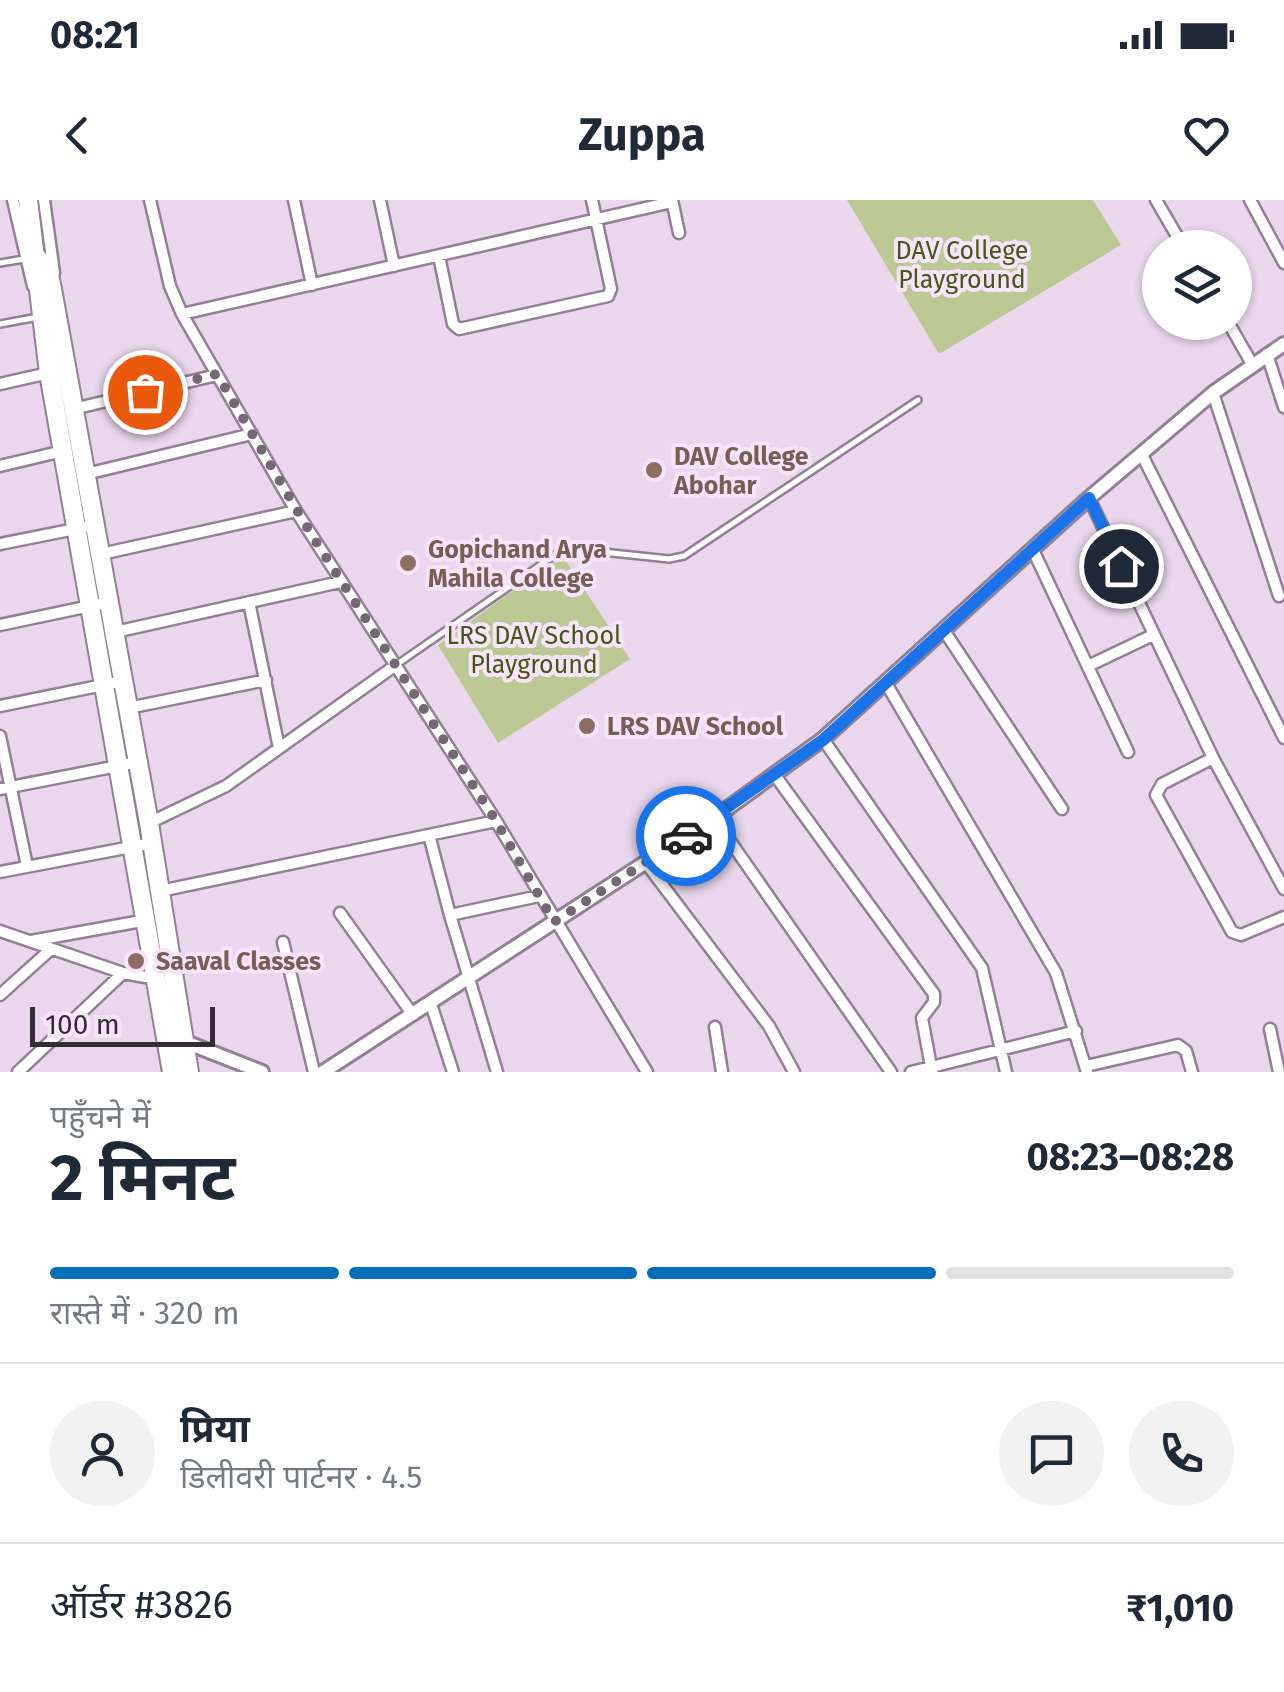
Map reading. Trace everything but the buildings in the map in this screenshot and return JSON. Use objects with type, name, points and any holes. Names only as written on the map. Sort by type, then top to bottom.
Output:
[{"type":"main road","points":[[28,200],[33,255],[46,266],[44,290],[58,371],[63,451],[100,554],[100,603],[115,632],[115,683],[128,708],[130,763],[149,823],[143,844],[160,891],[172,1072]]},
{"type":"main road","points":[[58,371],[73,410],[86,474],[87,526],[143,844],[147,920],[189,1072]]},
{"type":"street","points":[[13,200],[33,255]]},
{"type":"street","points":[[44,200],[54,264],[44,290]]},
{"type":"street","points":[[150,200],[170,286],[182,314],[340,582],[496,821],[646,1072]]},
{"type":"street","points":[[294,200],[312,286]]},
{"type":"street","points":[[380,200],[394,266]]},
{"type":"street","points":[[439,256],[456,328],[608,296],[611,289],[592,200]]},
{"type":"street","points":[[1156,200],[1174,230]]},
{"type":"street","points":[[1250,200],[1284,263]]},
{"type":"street","points":[[182,314],[672,201],[679,232]]},
{"type":"street","points":[[1238,340],[1252,364]]},
{"type":"street","points":[[323,1072],[714,818],[823,740],[1141,453],[1213,393],[1284,344]]},
{"type":"street","points":[[1268,354],[1284,407]]},
{"type":"street","points":[[0,384],[58,371]]},
{"type":"street","points":[[73,410],[217,374]]},
{"type":"street","points":[[1213,393],[1280,596]]},
{"type":"street","points":[[86,474],[252,434]]},
{"type":"street","points":[[0,466],[63,451]]},
{"type":"street","points":[[1141,453],[1284,738]]},
{"type":"street","points":[[1089,498],[1213,758],[1284,889]]},
{"type":"street","points":[[100,554],[296,510]]},
{"type":"street","points":[[0,544],[87,526]]},
{"type":"street","points":[[1033,550],[1128,752]]},
{"type":"street","points":[[115,632],[340,582]]},
{"type":"street","points":[[249,602],[280,748]]},
{"type":"street","points":[[0,625],[100,603]]},
{"type":"street","points":[[945,632],[1062,809]]},
{"type":"street","points":[[1088,666],[1154,635]]},
{"type":"street","points":[[149,823],[202,800],[396,665]]},
{"type":"street","points":[[128,708],[266,680]]},
{"type":"street","points":[[0,706],[115,683]]},
{"type":"street","points":[[887,684],[1056,972],[1086,1069],[1178,1045],[1186,1051],[1192,1072]]},
{"type":"street","points":[[0,736],[5,788],[27,866]]},
{"type":"street","points":[[823,740],[982,968],[1006,1072]]},
{"type":"street","points":[[1213,758],[1162,784],[1156,795],[1232,932],[1241,935],[1284,917]]},
{"type":"street","points":[[5,788],[130,763]]},
{"type":"street","points":[[774,774],[934,994],[934,1002],[922,1018],[931,1070]]},
{"type":"street","points":[[714,818],[891,1072]]},
{"type":"street","points":[[160,891],[496,821]]},
{"type":"street","points":[[428,835],[497,1072]]},
{"type":"street","points":[[0,872],[143,844]]},
{"type":"street","points":[[646,863],[769,1026],[794,1072]]},
{"type":"street","points":[[450,914],[539,896]]},
{"type":"street","points":[[340,913],[414,1015]]},
{"type":"street","points":[[25,942],[147,920]]},
{"type":"street","points":[[2,936],[123,973],[165,980]]},
{"type":"street","points":[[283,942],[314,1072]]},
{"type":"street","points":[[0,995],[50,950]]},
{"type":"street","points":[[18,1072],[123,973]]},
{"type":"street","points":[[431,1004],[453,1072]]},
{"type":"street","points":[[715,1027],[722,1072]]},
{"type":"street","points":[[1270,1029],[1279,1072]]},
{"type":"street","points":[[911,1072],[1076,1031]]},
{"type":"street","points":[[183,1040],[262,1072]]},
{"type":"lane","points":[[0,264],[33,255]]},
{"type":"lane","points":[[0,324],[49,316]]},
{"type":"lane","points":[[396,665],[565,548],[668,559],[684,556],[918,400]]},
{"type":"green space","name":"DAV College Playground","points":[[847,200],[1093,200],[1121,245],[939,354]]},
{"type":"green space","name":"LRS DAV School Playground","points":[[562,555],[630,659],[498,743],[438,645]]},
{"type":"way so far","points":[[145,392],[217,374],[340,582],[496,821],[554,922],[686,836]]},
{"type":"place","name":"DAV College Abohar","points":[[654,470]]},
{"type":"place","name":"Gopichand Arya Mahila College","points":[[408,563]]},
{"type":"place","name":"LRS DAV School","points":[[587,726]]},
{"type":"place","name":"Saaval Classes","points":[[136,961]]},
{"type":"route","points":[[686,836],[823,740],[1089,498],[1121,566]]}]
